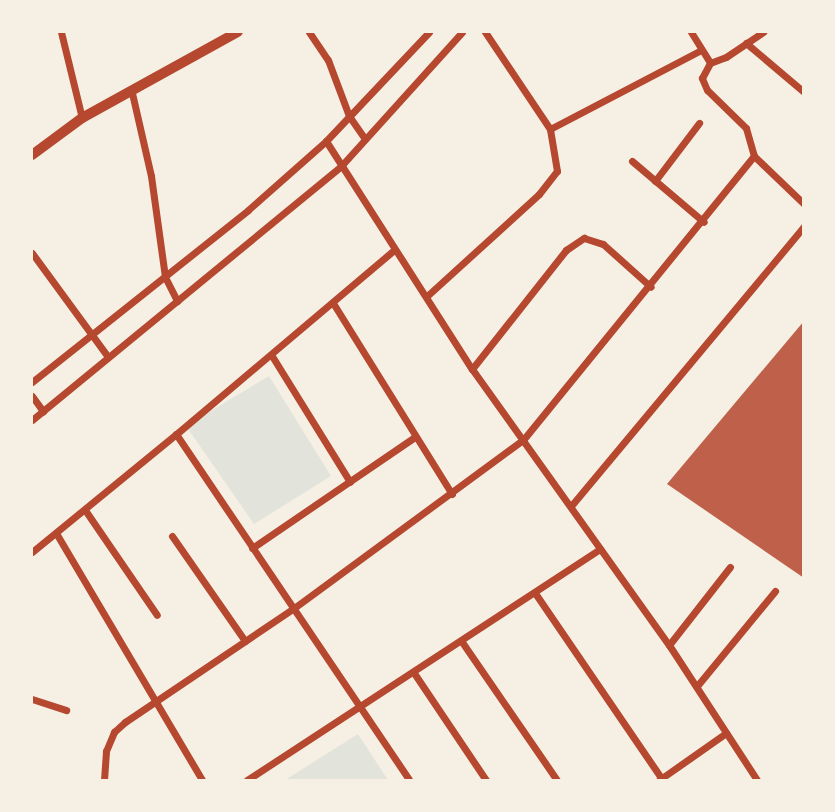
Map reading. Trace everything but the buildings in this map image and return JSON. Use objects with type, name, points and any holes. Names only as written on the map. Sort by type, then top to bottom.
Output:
[{"type":"street","points":[[61,32],[82,118]]},
{"type":"street","points":[[32,155],[82,118],[132,93],[238,32]]},
{"type":"street","points":[[309,32],[328,60],[349,116],[365,139]]},
{"type":"street","points":[[32,382],[166,277],[326,141],[429,32]]},
{"type":"street","points":[[32,420],[342,165],[462,32]]},
{"type":"street","points":[[427,296],[552,179],[558,162],[550,130],[485,32]]},
{"type":"street","points":[[691,32],[710,62]]},
{"type":"street","points":[[763,32],[710,62],[702,78],[707,90],[746,128],[754,156],[803,204]]},
{"type":"street","points":[[746,43],[803,92]]},
{"type":"street","points":[[550,130],[701,50]]},
{"type":"street","points":[[132,93],[151,176],[166,277],[177,300]]},
{"type":"street","points":[[655,181],[699,123]]},
{"type":"street","points":[[326,141],[472,369],[669,645],[757,780]]},
{"type":"street","points":[[104,780],[106,751],[114,732],[153,701],[293,608],[523,440],[704,222],[754,156]]},
{"type":"street","points":[[632,161],[704,222]]},
{"type":"street","points":[[571,506],[803,226]]},
{"type":"street","points":[[472,369],[566,250],[584,239],[603,244],[651,286]]},
{"type":"street","points":[[32,552],[272,356],[394,250]]},
{"type":"street","points":[[32,253],[35,265],[108,357]]},
{"type":"street","points":[[333,303],[452,494]]},
{"type":"street","points":[[272,356],[350,482]]},
{"type":"street","points":[[32,397],[43,411]]},
{"type":"street","points":[[176,434],[409,780]]},
{"type":"street","points":[[253,548],[415,437]]},
{"type":"street","points":[[85,510],[157,615]]},
{"type":"street","points":[[56,533],[202,780]]},
{"type":"street","points":[[172,536],[245,642]]},
{"type":"street","points":[[247,780],[462,642],[600,548]]},
{"type":"street","points":[[669,645],[730,567]]},
{"type":"street","points":[[697,686],[775,591]]},
{"type":"street","points":[[535,593],[659,779],[726,733]]},
{"type":"street","points":[[462,642],[557,780]]},
{"type":"street","points":[[414,673],[486,780]]},
{"type":"street","points":[[32,699],[66,710]]},
{"type":"shaded area","points":[[269,376],[331,476],[254,524],[186,426]]},
{"type":"shaded area","points":[[358,734],[388,780],[285,780]]}]
